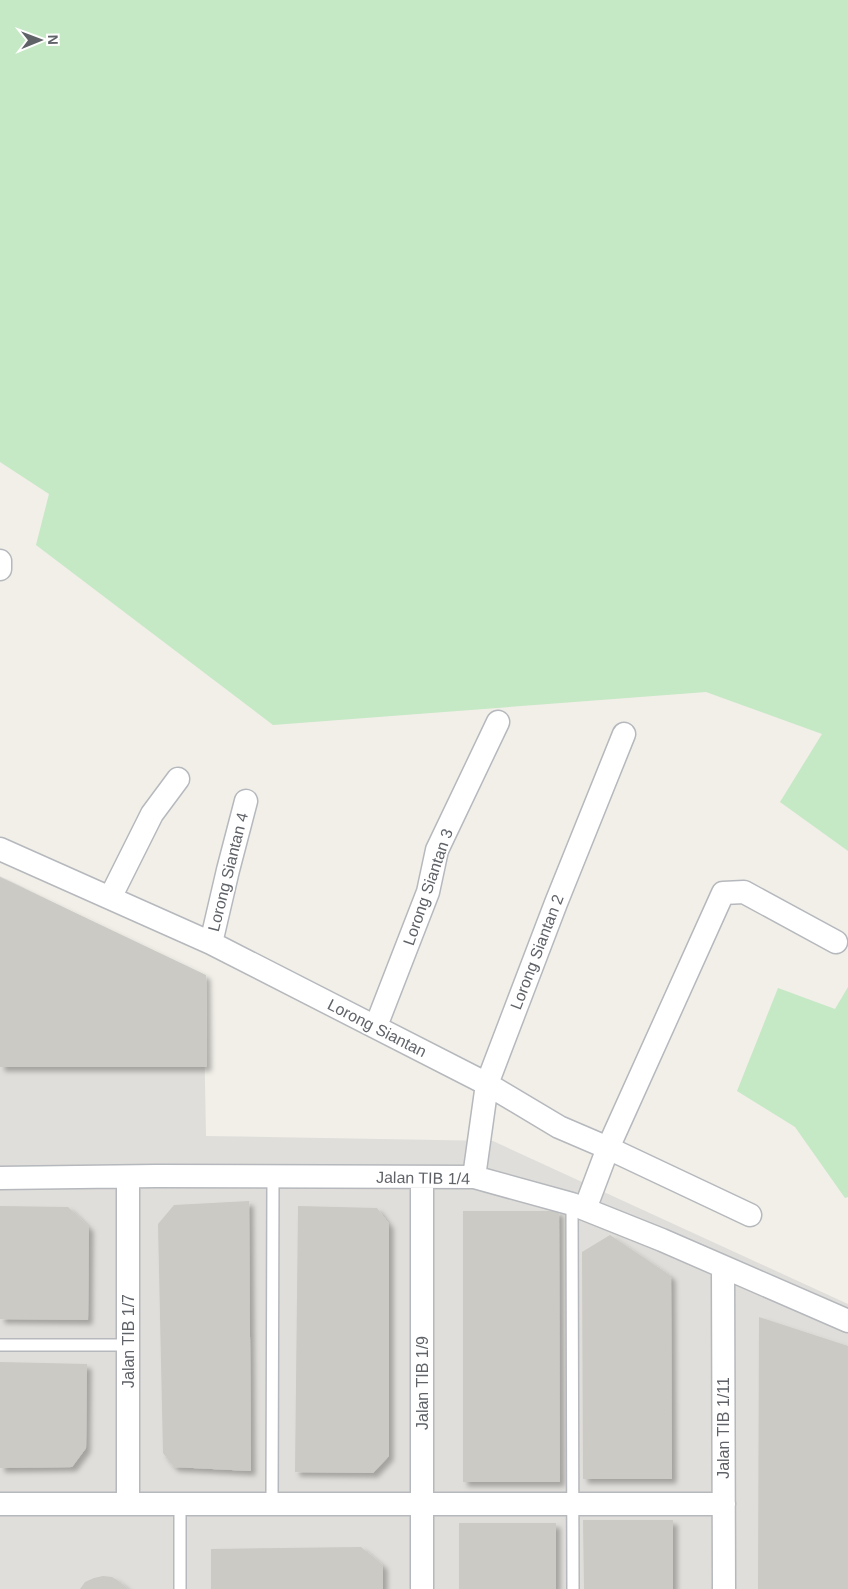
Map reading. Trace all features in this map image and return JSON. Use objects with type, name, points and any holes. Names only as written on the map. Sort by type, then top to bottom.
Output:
[{"type":"street","points":[[0,562],[0,568]]},
{"type":"street","name":"Lorong Siantan 3","points":[[376,1026],[428,892],[437,850],[498,722]]},
{"type":"street","name":"Lorong Siantan 2","points":[[474,1178],[487,1084],[556,903],[624,734]]},
{"type":"street","points":[[110,898],[152,814],[178,779]]},
{"type":"street","name":"Lorong Siantan 4","points":[[210,944],[246,801]]},
{"type":"street","name":"Lorong Siantan","points":[[0,849],[210,944],[376,1026],[487,1084],[559,1127],[750,1215]]},
{"type":"street","points":[[579,1207],[608,1148],[724,893],[744,892],[836,942]]},
{"type":"street","name":"Jalan TIB 1/4","points":[[0,1178],[156,1176],[474,1178],[579,1207],[662,1240],[848,1321]]},
{"type":"street","name":"Jalan TIB 1/7","points":[[128,1177],[128,1504]]},
{"type":"street","name":"Jalan TIB 1/9","points":[[422,1177],[422,1589]]},
{"type":"street","name":"Jalan TIB 1/11","points":[[723,1267],[724,1589]]},
{"type":"street","points":[[0,1504],[724,1504]]},
{"type":"lane","points":[[272,1504],[273,1177]]},
{"type":"lane","points":[[573,1589],[579,1207]]},
{"type":"lane","points":[[0,1344],[128,1344]]},
{"type":"lane","points":[[180,1504],[180,1589]]},
{"type":"shaded area","points":[[0,876],[203,976],[206,1136],[493,1141],[848,1304],[848,1589],[0,1589]]},
{"type":"green space","points":[[0,0],[848,0],[848,851],[780,802],[822,734],[706,692],[273,725],[36,545],[49,494],[0,462]]},
{"type":"green space","points":[[848,987],[848,1197],[845,1198],[795,1127],[737,1091],[778,988],[835,1009]]},
{"type":"building","points":[[0,877],[206,975],[207,1067],[0,1067]]},
{"type":"building","points":[[249,1201],[251,1471],[174,1467],[163,1453],[158,1224],[174,1205]]},
{"type":"building","points":[[0,1206],[68,1207],[89,1227],[88,1320],[0,1319]]},
{"type":"building","points":[[298,1206],[377,1208],[389,1224],[389,1456],[373,1473],[295,1472]]},
{"type":"building","points":[[463,1211],[559,1211],[560,1482],[463,1482]]},
{"type":"building","points":[[610,1235],[671,1276],[672,1479],[583,1479],[582,1252]]},
{"type":"building","points":[[759,1317],[848,1346],[848,1589],[758,1589]]},
{"type":"building","points":[[0,1362],[87,1364],[86,1448],[72,1467],[0,1468]]},
{"type":"building","points":[[583,1520],[673,1520],[673,1589],[584,1589]]},
{"type":"building","points":[[459,1523],[556,1523],[556,1589],[459,1589]]},
{"type":"building","points":[[361,1547],[383,1565],[383,1589],[211,1589],[211,1549]]},
{"type":"building","points":[[103,1576],[112,1577],[128,1589],[80,1589],[85,1582]]}]
